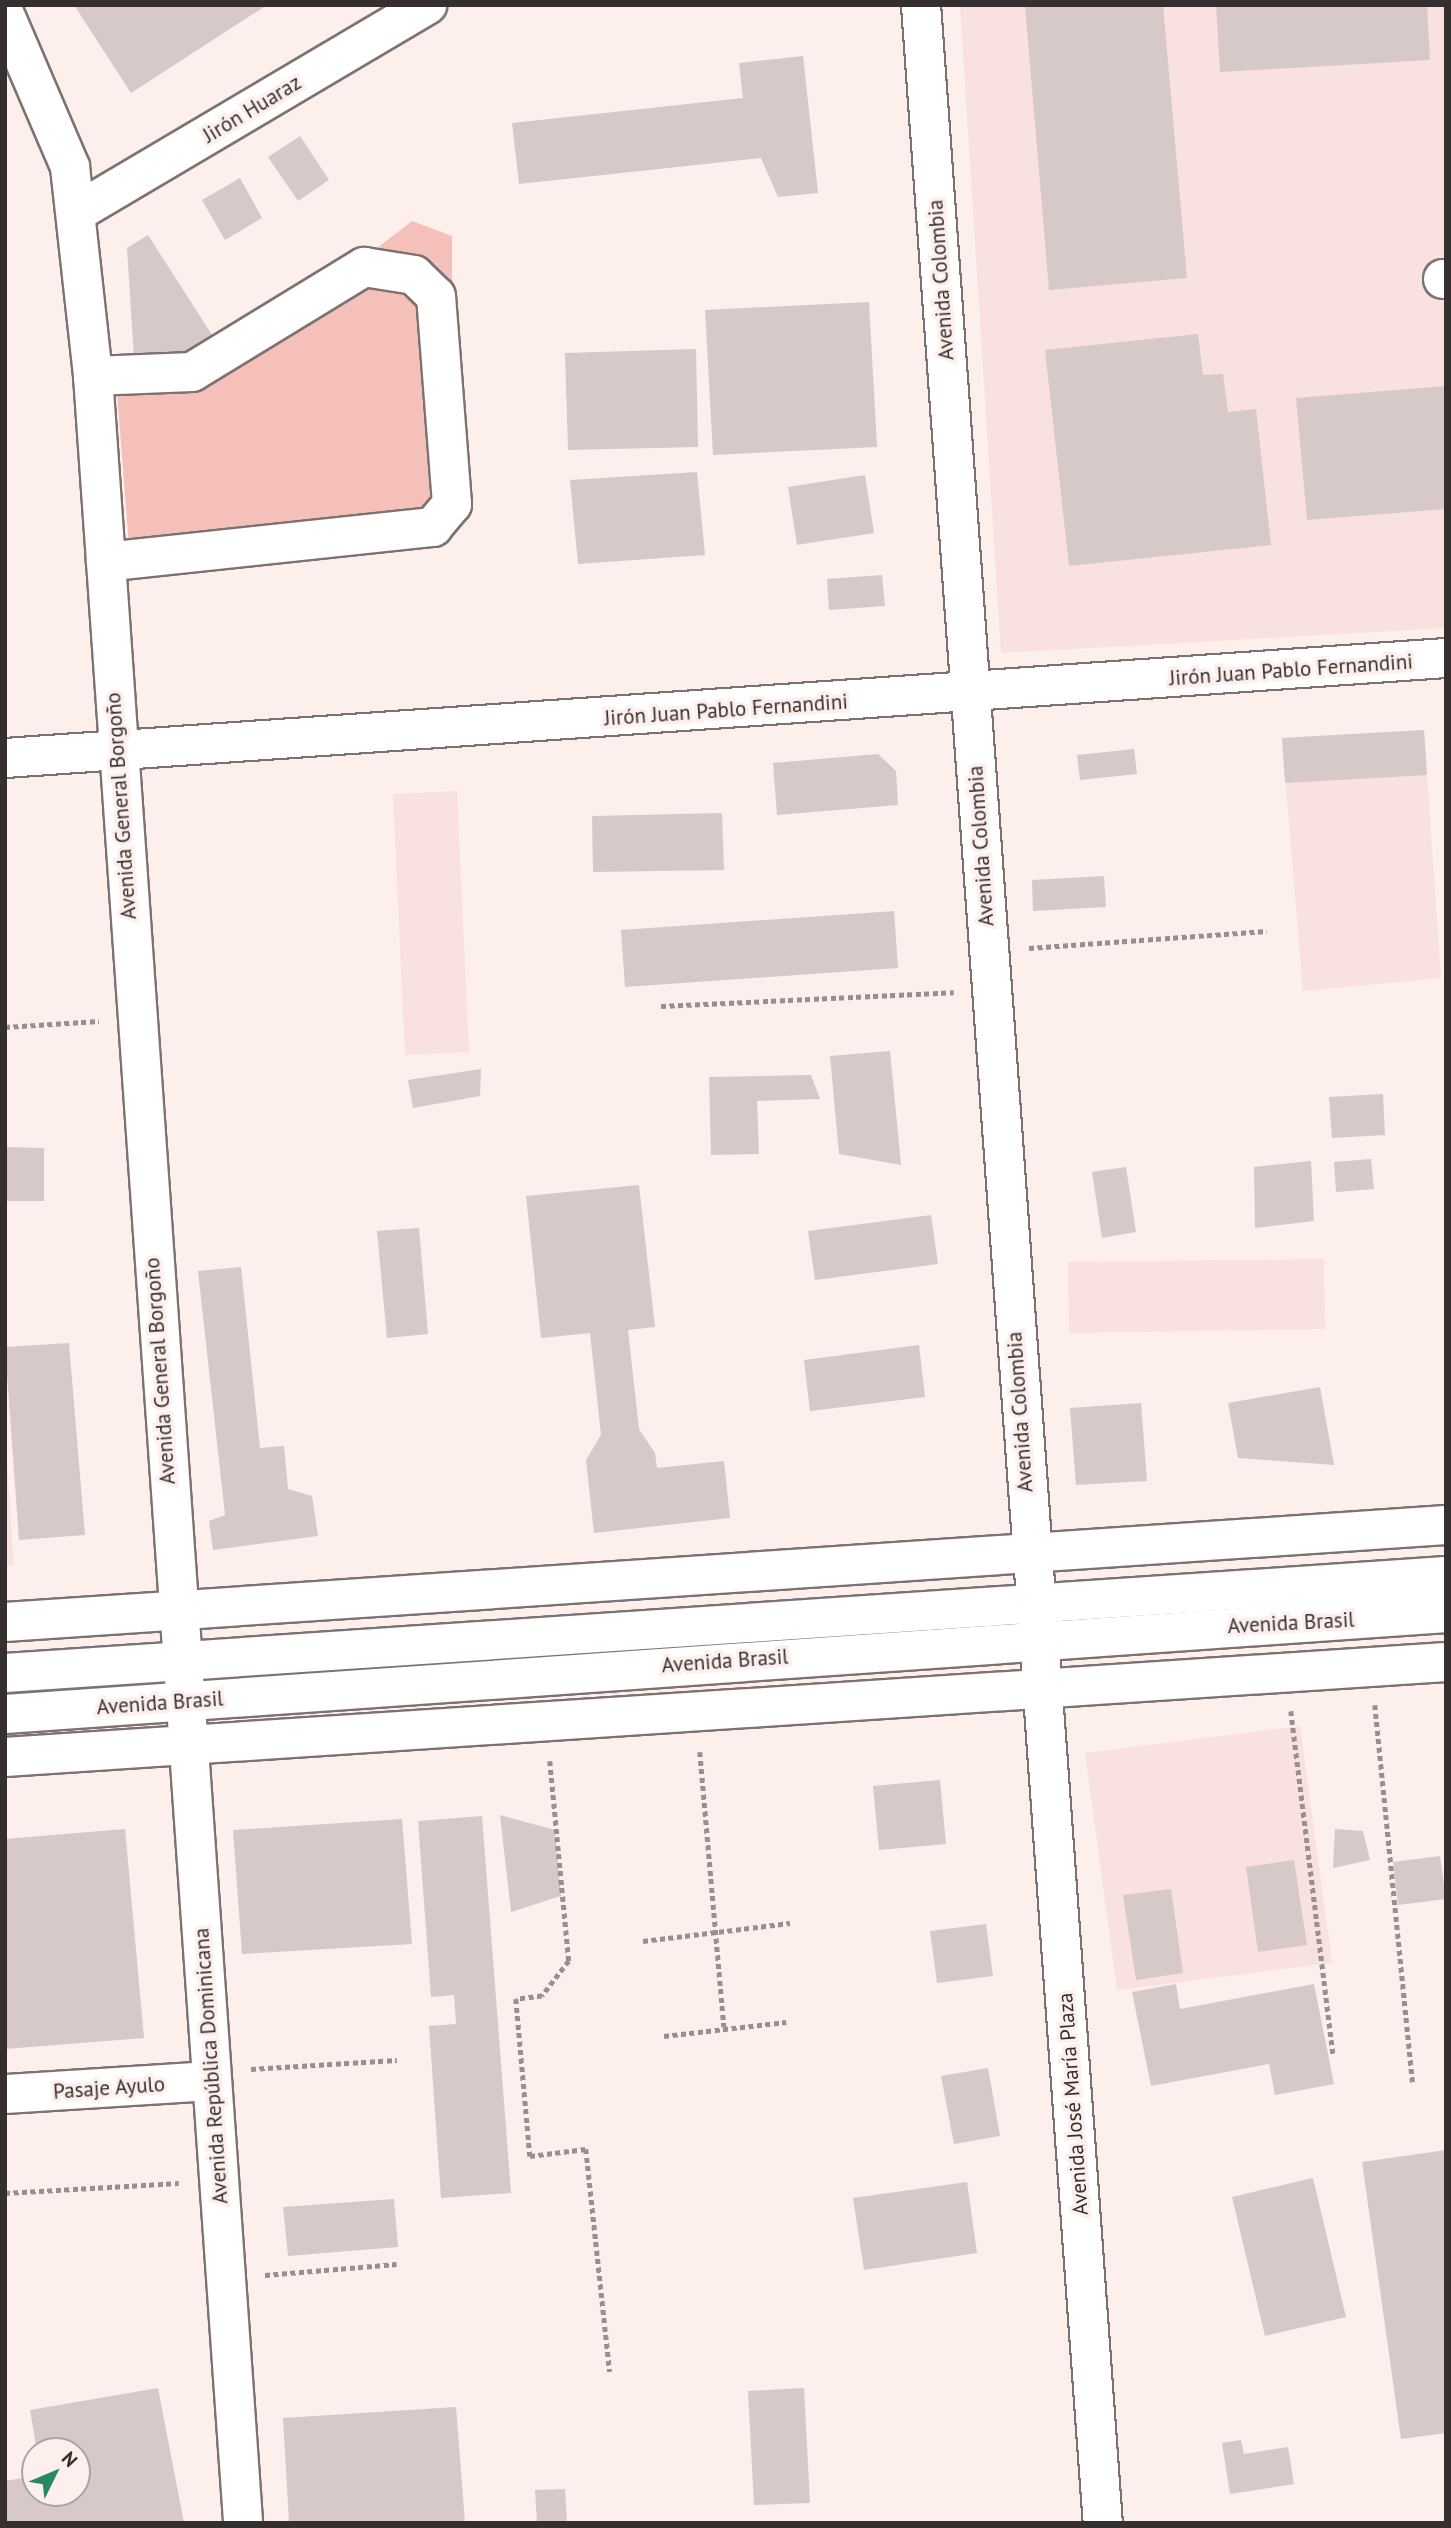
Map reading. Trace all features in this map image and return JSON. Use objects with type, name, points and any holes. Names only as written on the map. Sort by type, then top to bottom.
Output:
[{"type":"street","name":"Jirón Huaraz","points":[[77,212],[427,5]]},
{"type":"street","name":"Avenida Colombia","points":[[921,5],[1029,1551],[1044,1686]]},
{"type":"street","name":"Avenida General Borgoño","points":[[5,15],[56,122],[77,212],[93,376],[176,1610]]},
{"type":"street","points":[[93,376],[192,372],[364,267],[414,275],[436,296],[452,504],[433,527],[106,562]]},
{"type":"street","name":"Jirón Juan Pablo Fernandini","points":[[5,758],[970,694],[1446,658]]},
{"type":"street","points":[[5,1622],[1446,1525]]},
{"type":"street","name":"Avenida Brasil","points":[[5,1673],[1034,1601],[1446,1576]]},
{"type":"street","name":"Avenida República Dominicana","points":[[176,1610],[189,1743],[243,2523]]},
{"type":"street","name":"Avenida Brasil","points":[[5,1714],[1039,1638],[1446,1613]]},
{"type":"street","name":"Avenida Brasil","points":[[5,1757],[189,1743],[697,1715],[1044,1686],[1446,1662]]},
{"type":"street","name":"Avenida José María Plaza","points":[[1044,1686],[1103,2523]]},
{"type":"street","name":"Pasaje Ayulo","points":[[5,2094],[212,2076]]},
{"type":"path","points":[[988,951],[1266,931]]},
{"type":"path","points":[[661,1006],[990,990]]},
{"type":"path","points":[[5,1027],[136,1019]]},
{"type":"path","points":[[1371,1666],[1413,2084]]},
{"type":"path","points":[[1286,1672],[1332,2054]]},
{"type":"path","points":[[697,1715],[724,2027]]},
{"type":"path","points":[[547,1723],[569,1961],[541,1996],[516,1999],[530,2156],[586,2149],[610,2372]]},
{"type":"path","points":[[643,1941],[790,1923]]},
{"type":"path","points":[[664,2036],[724,2027],[786,2022]]},
{"type":"path","points":[[212,2076],[397,2060]]},
{"type":"path","points":[[5,2193],[219,2181]]},
{"type":"path","points":[[226,2278],[397,2264]]},
{"type":"shaded area","points":[[960,5],[1446,5],[1446,628],[1001,653]]},
{"type":"shaded area","points":[[412,221],[452,236],[452,302],[372,252]]},
{"type":"shaded area","points":[[371,283],[388,284],[420,308],[437,490],[427,507],[414,520],[129,546],[117,392],[211,385]]},
{"type":"shaded area","points":[[1424,730],[1441,978],[1303,991],[1282,738]]},
{"type":"shaded area","points":[[457,791],[469,1052],[405,1055],[393,794]]},
{"type":"shaded area","points":[[1324,1259],[1325,1329],[1069,1333],[1068,1262]]},
{"type":"shaded area","points":[[5,1435],[14,1565],[5,1565]]},
{"type":"shaded area","points":[[1300,1726],[1332,1963],[1117,1990],[1085,1753]]},
{"type":"building","points":[[74,5],[267,5],[131,93]]},
{"type":"building","points":[[1025,5],[1163,5],[1187,278],[1049,290]]},
{"type":"building","points":[[1216,5],[1427,5],[1430,60],[1220,72]]},
{"type":"building","points":[[803,56],[818,193],[778,197],[761,158],[519,184],[512,123],[743,98],[739,63]]},
{"type":"building","points":[[300,136],[329,180],[298,201],[268,157]]},
{"type":"building","points":[[240,178],[262,218],[225,240],[202,200]]},
{"type":"building","points":[[148,235],[214,338],[186,356],[134,358],[127,248]]},
{"type":"building","points":[[869,302],[877,447],[713,455],[705,310]]},
{"type":"building","points":[[1198,334],[1203,375],[1223,374],[1228,412],[1256,409],[1271,545],[1069,566],[1045,350]]},
{"type":"building","points":[[696,349],[698,447],[568,450],[565,353]]},
{"type":"building","points":[[1446,386],[1446,509],[1307,520],[1296,398]]},
{"type":"building","points":[[697,472],[705,555],[578,564],[570,480]]},
{"type":"building","points":[[865,475],[874,533],[797,545],[788,487]]},
{"type":"building","points":[[882,575],[885,606],[829,610],[827,579]]},
{"type":"building","points":[[1424,730],[1427,775],[1285,783],[1282,738]]},
{"type":"building","points":[[1134,749],[1137,774],[1080,780],[1077,755]]},
{"type":"building","points":[[878,754],[896,771],[898,805],[777,815],[773,763]]},
{"type":"building","points":[[722,813],[724,870],[593,872],[592,816]]},
{"type":"building","points":[[1104,876],[1106,907],[1033,911],[1032,880]]},
{"type":"building","points":[[894,911],[898,968],[625,987],[621,930]]},
{"type":"building","points":[[890,1051],[901,1165],[839,1154],[830,1056]]},
{"type":"building","points":[[481,1069],[480,1096],[413,1108],[408,1080]]},
{"type":"building","points":[[811,1075],[820,1099],[757,1101],[759,1154],[711,1155],[709,1077]]},
{"type":"building","points":[[1383,1094],[1385,1135],[1332,1138],[1329,1097]]},
{"type":"building","points":[[5,1147],[44,1148],[44,1201],[5,1201]]},
{"type":"building","points":[[1371,1159],[1374,1189],[1336,1192],[1334,1162]]},
{"type":"building","points":[[1311,1161],[1314,1221],[1255,1228],[1254,1167]]},
{"type":"building","points":[[1126,1167],[1136,1232],[1102,1238],[1092,1172]]},
{"type":"building","points":[[639,1185],[655,1327],[628,1330],[639,1429],[655,1453],[657,1468],[724,1461],[730,1518],[594,1533],[586,1460],[601,1435],[590,1333],[541,1338],[526,1196]]},
{"type":"building","points":[[931,1215],[938,1264],[815,1280],[808,1231]]},
{"type":"building","points":[[419,1228],[428,1334],[387,1338],[377,1231]]},
{"type":"building","points":[[241,1267],[260,1448],[284,1446],[288,1489],[312,1496],[318,1536],[213,1550],[209,1521],[225,1515],[198,1271]]},
{"type":"building","points":[[69,1343],[85,1535],[19,1540],[5,1347]]},
{"type":"building","points":[[919,1345],[925,1397],[810,1411],[804,1360]]},
{"type":"building","points":[[1320,1387],[1334,1465],[1238,1458],[1228,1403]]},
{"type":"building","points":[[1141,1403],[1147,1481],[1076,1485],[1070,1408]]},
{"type":"building","points":[[940,1780],[946,1844],[879,1850],[873,1786]]},
{"type":"building","points":[[500,1815],[555,1830],[561,1896],[511,1912]]},
{"type":"building","points":[[482,1816],[511,2193],[441,2198],[429,2026],[456,2024],[454,1995],[431,1997],[418,1821]]},
{"type":"building","points":[[402,1819],[412,1944],[242,1954],[233,1830]]},
{"type":"building","points":[[125,1829],[144,2038],[5,2049],[5,1839]]},
{"type":"building","points":[[1335,1829],[1363,1831],[1370,1860],[1333,1868]]},
{"type":"building","points":[[1440,1856],[1446,1899],[1398,1905],[1393,1862]]},
{"type":"building","points":[[1294,1860],[1307,1945],[1258,1952],[1246,1867]]},
{"type":"building","points":[[1171,1889],[1183,1973],[1136,1980],[1123,1895]]},
{"type":"building","points":[[986,1924],[993,1976],[937,1983],[930,1931]]},
{"type":"building","points":[[1176,1984],[1180,2009],[1314,1984],[1334,2084],[1275,2095],[1269,2064],[1151,2086],[1132,1992]]},
{"type":"building","points":[[988,2068],[1000,2136],[954,2144],[941,2076]]},
{"type":"building","points":[[1446,2150],[1446,2433],[1401,2439],[1362,2162]]},
{"type":"building","points":[[1313,2178],[1346,2317],[1265,2336],[1232,2197]]},
{"type":"building","points":[[967,2182],[977,2253],[864,2270],[853,2198]]},
{"type":"building","points":[[394,2199],[398,2247],[288,2256],[283,2207]]},
{"type":"building","points":[[158,2388],[184,2523],[5,2523],[5,2481],[21,2478],[21,2507],[91,2507],[91,2437],[35,2437],[30,2410]]},
{"type":"building","points":[[804,2388],[810,2503],[754,2505],[748,2391]]},
{"type":"building","points":[[456,2407],[465,2523],[289,2522],[283,2418]]},
{"type":"building","points":[[1241,2440],[1244,2454],[1288,2447],[1294,2484],[1230,2494],[1222,2443]]},
{"type":"building","points":[[565,2489],[567,2523],[537,2523],[535,2490]]}]
